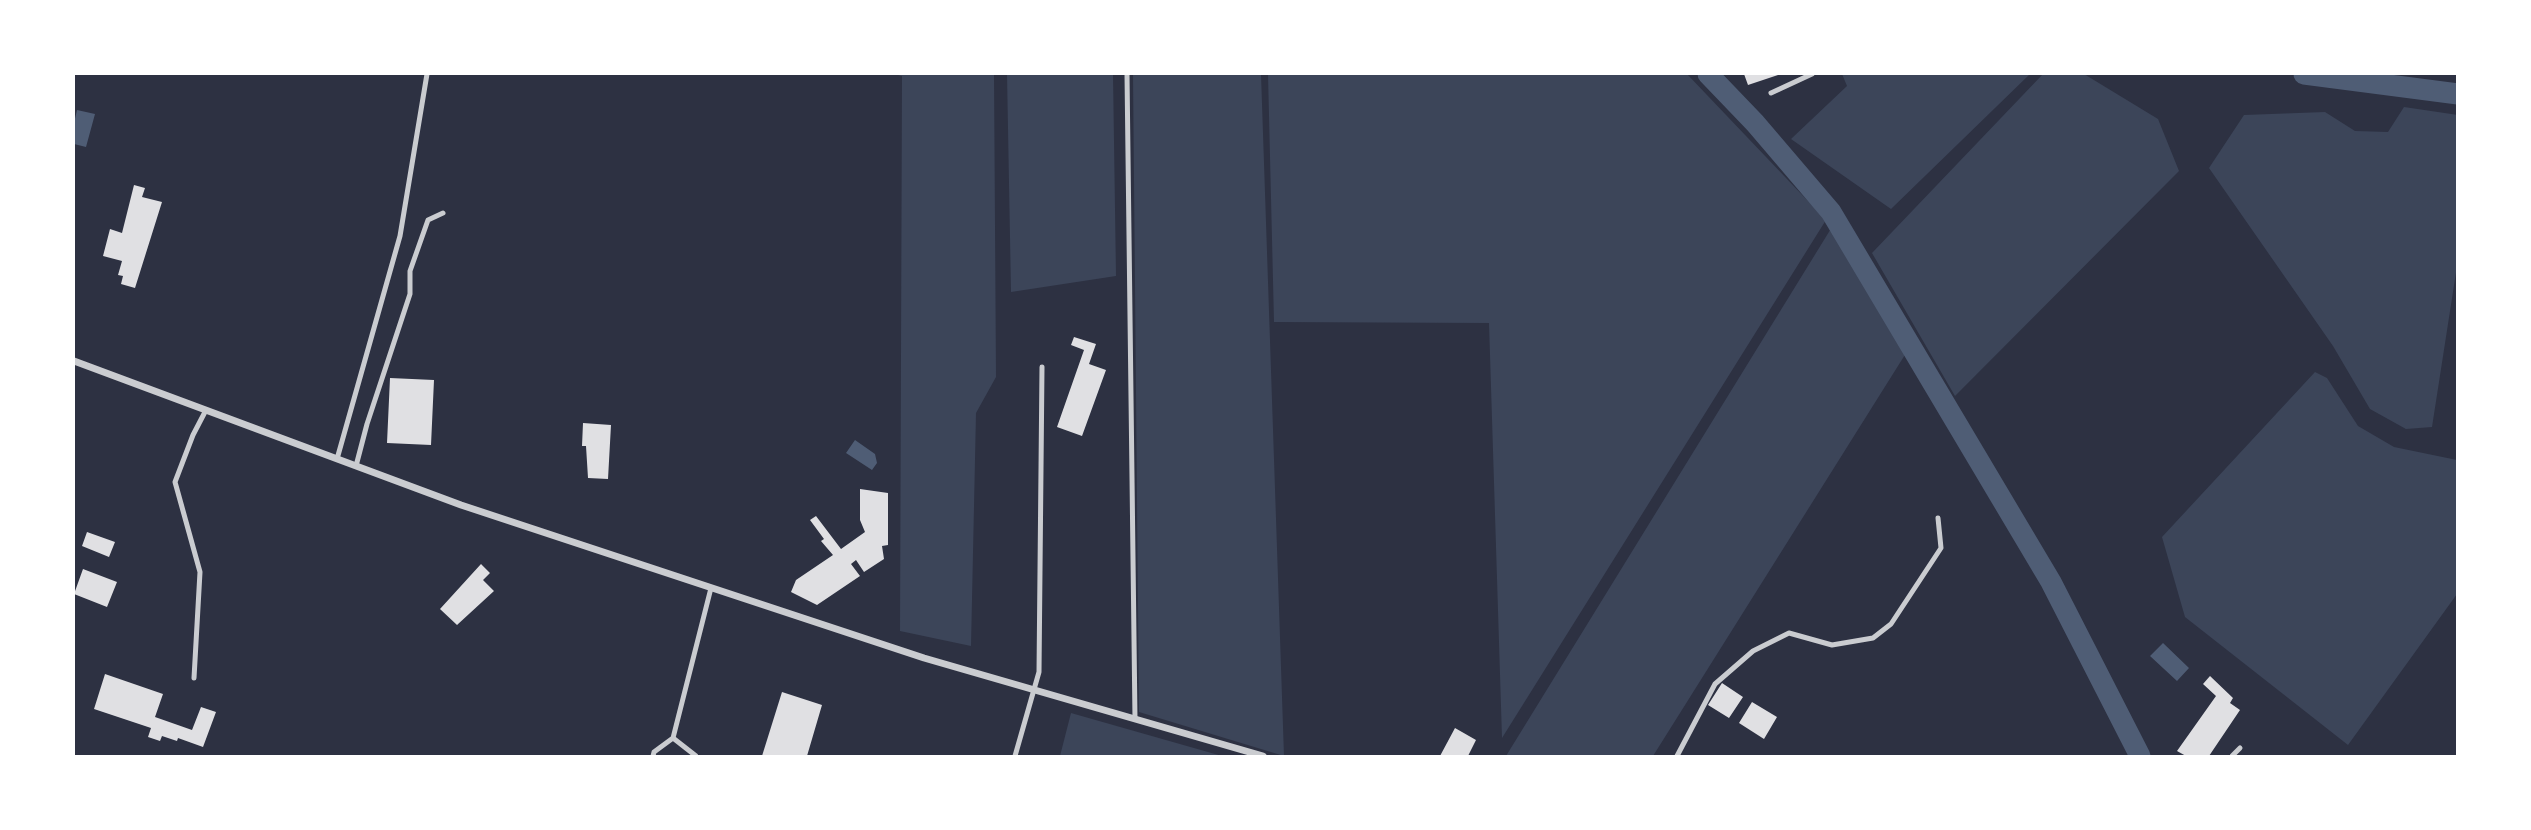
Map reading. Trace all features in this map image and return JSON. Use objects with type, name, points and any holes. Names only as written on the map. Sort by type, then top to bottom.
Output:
[{"type":"street","points":[[74,361],[461,505],[710,588],[924,658],[1263,757]]},
{"type":"lane","points":[[337,459],[400,236],[427,74]]},
{"type":"lane","points":[[1126,74],[1135,719]]},
{"type":"lane","points":[[1771,93],[1812,74]]},
{"type":"lane","points":[[356,466],[410,294],[410,271],[428,220],[443,213]]},
{"type":"lane","points":[[1015,757],[1039,672],[1042,367]]},
{"type":"lane","points":[[194,678],[200,572],[175,482],[206,410]]},
{"type":"lane","points":[[1677,757],[1715,684],[1753,651],[1789,632],[1832,645],[1872,638],[1892,624],[1941,548],[1938,518]]},
{"type":"lane","points":[[653,757],[654,752],[673,738],[710,588]]},
{"type":"lane","points":[[673,738],[695,757]]},
{"type":"lane","points":[[2232,757],[2240,748]]},
{"type":"shaded area","points":[[894,74],[994,74],[996,377],[976,413],[971,646],[900,631],[902,76]]},
{"type":"shaded area","points":[[1007,74],[1113,74],[1116,276],[1011,292]]},
{"type":"shaded area","points":[[1133,74],[1261,74],[1284,756],[1139,712]]},
{"type":"shaded area","points":[[1268,74],[1687,74],[1826,220],[1502,738],[1489,323],[1274,322]]},
{"type":"shaded area","points":[[1842,74],[2030,74],[1891,209],[1791,139],[1847,86]]},
{"type":"shaded area","points":[[2043,74],[2084,74],[2158,119],[2179,171],[1955,396],[1872,253]]},
{"type":"shaded area","points":[[2404,107],[2458,115],[2457,266],[2432,427],[2406,429],[2370,409],[2333,346],[2209,168],[2244,115],[2325,112],[2355,131],[2388,132]]},
{"type":"shaded area","points":[[77,110],[95,114],[86,147],[74,144]]},
{"type":"shaded area","points":[[1832,227],[1908,350],[1653,756],[1506,756]]},
{"type":"shaded area","points":[[2315,372],[2327,378],[2358,426],[2394,447],[2457,460],[2457,594],[2348,745],[2185,617],[2162,537]]},
{"type":"shaded area","points":[[855,440],[875,454],[877,463],[872,470],[846,453]]},
{"type":"shaded area","points":[[2163,643],[2189,668],[2177,681],[2150,656]]},
{"type":"shaded area","points":[[1071,713],[1222,756],[1060,756]]},
{"type":"building","points":[[1744,74],[1781,74],[1748,85]]},
{"type":"building","points":[[134,185],[145,188],[142,197],[162,202],[135,288],[121,284],[123,276],[118,275],[122,261],[103,256],[110,229],[122,233]]},
{"type":"building","points":[[1074,337],[1096,344],[1089,364],[1106,370],[1082,436],[1057,427],[1084,350],[1071,345]]},
{"type":"building","points":[[390,378],[434,380],[431,445],[387,443]]},
{"type":"building","points":[[583,423],[611,425],[608,479],[588,478],[586,446],[582,446]]},
{"type":"building","points":[[860,489],[888,493],[888,545],[882,546],[884,559],[864,572],[856,560],[851,564],[860,576],[817,605],[791,592],[796,580],[833,555],[821,541],[824,539],[810,520],[816,516],[841,549],[865,532],[860,520]]},
{"type":"building","points":[[87,532],[115,542],[109,557],[82,546]]},
{"type":"building","points":[[481,564],[490,573],[483,580],[494,591],[457,625],[440,609]]},
{"type":"building","points":[[83,569],[117,582],[107,607],[74,594]]},
{"type":"building","points":[[105,674],[163,694],[155,717],[192,730],[201,707],[216,712],[203,747],[178,738],[177,741],[162,736],[160,741],[148,737],[151,728],[94,709]]},
{"type":"building","points":[[2210,676],[2233,698],[2230,703],[2240,710],[2209,756],[2186,756],[2177,751],[2216,696],[2203,684]]},
{"type":"building","points":[[1722,683],[1743,697],[1729,718],[1708,705]]},
{"type":"building","points":[[782,692],[822,705],[807,756],[762,756]]},
{"type":"building","points":[[1752,702],[1777,717],[1764,739],[1739,723]]},
{"type":"building","points":[[1455,728],[1476,740],[1468,756],[1440,756]]},
{"type":"waterway","points":[[1708,74],[1755,123],[1831,212],[2051,582],[2140,756]]},
{"type":"waterway","points":[[2304,74],[2458,94]]}]
